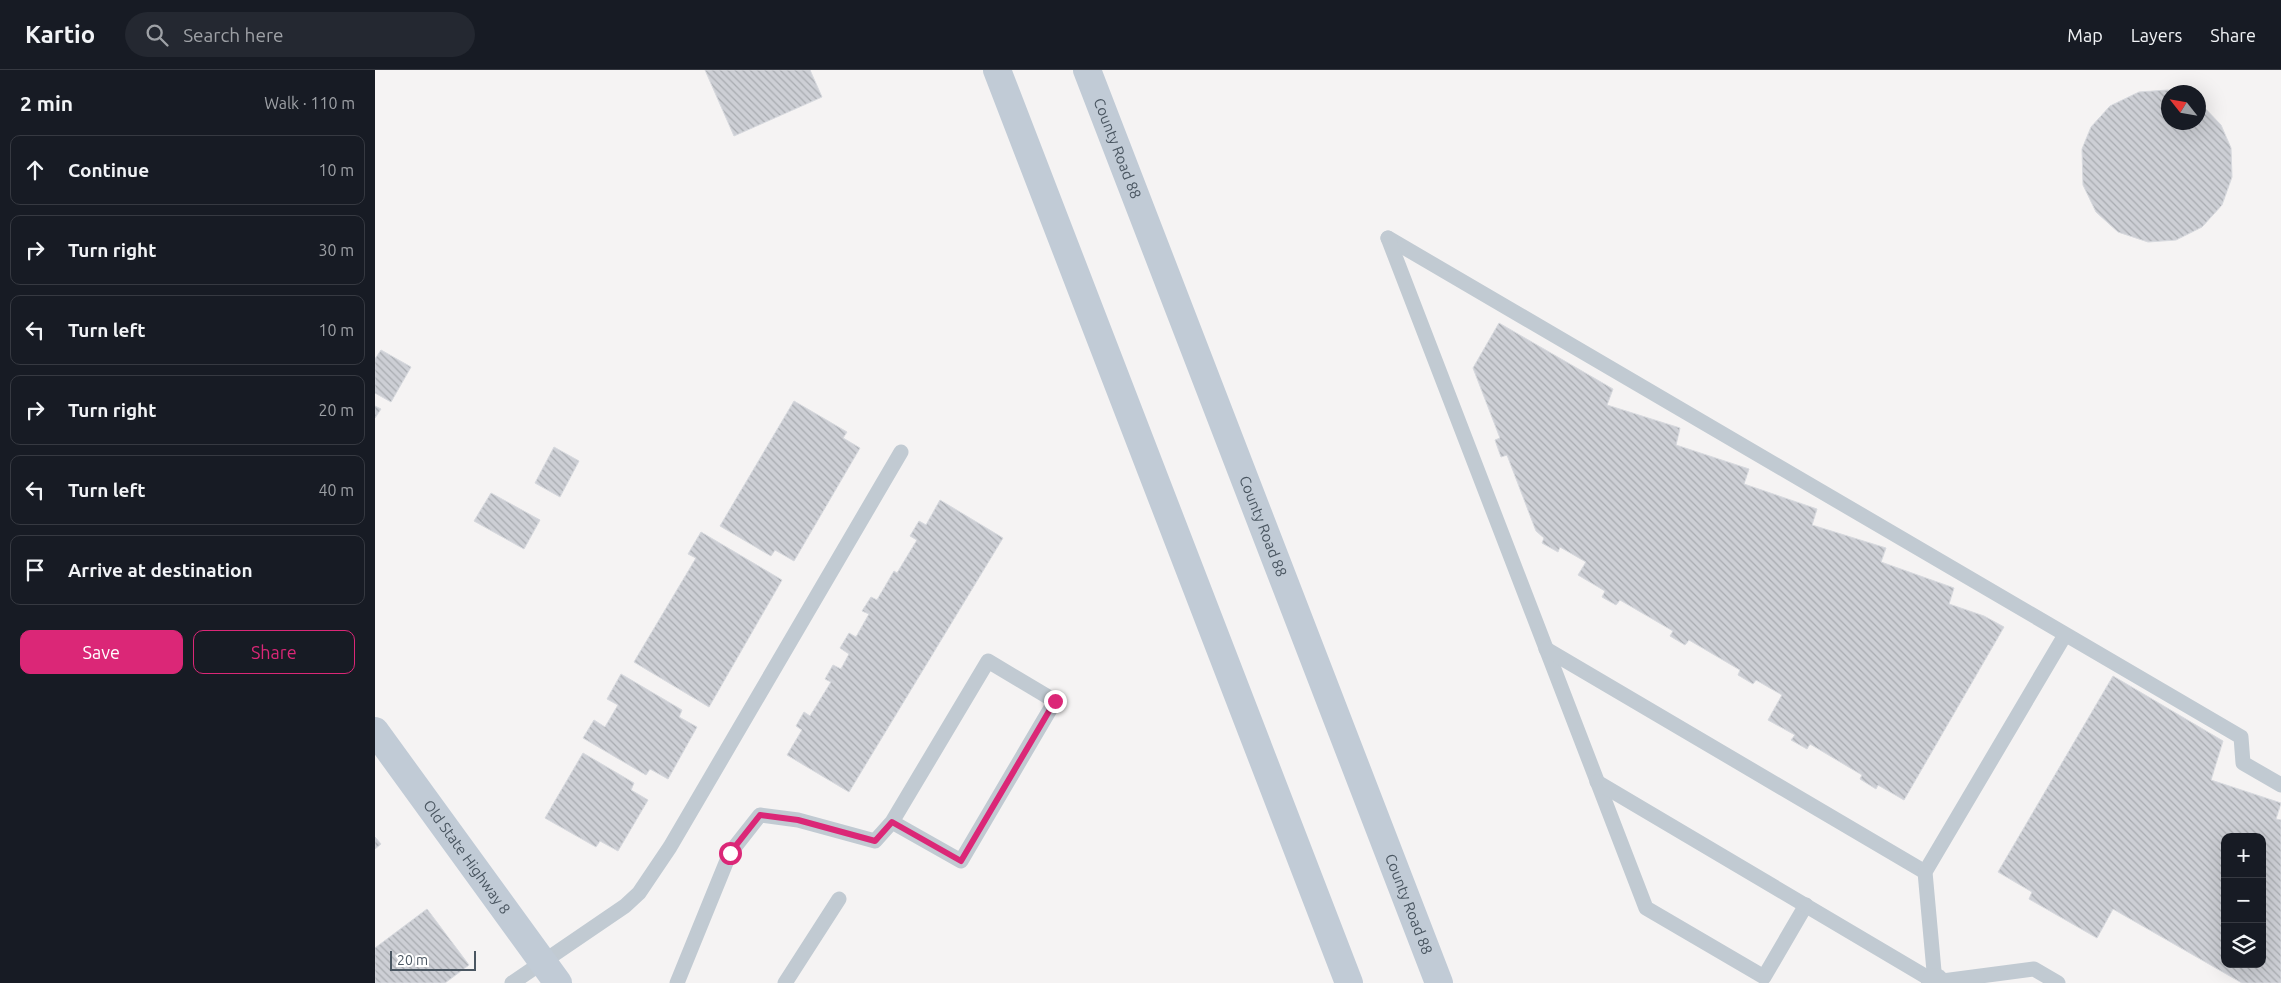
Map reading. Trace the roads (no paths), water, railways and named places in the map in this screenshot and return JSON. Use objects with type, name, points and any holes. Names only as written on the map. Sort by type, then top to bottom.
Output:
[{"type":"main road","points":[[997,70],[1349,983]]},
{"type":"main road","name":"County Road 88","points":[[1087,70],[1439,983]]},
{"type":"main road","name":"Old State Highway 8","points":[[375,731],[551,973]]},
{"type":"lane","points":[[1805,905],[1764,977],[1646,908],[1388,238],[2241,737],[2243,763],[2281,786]]},
{"type":"lane","points":[[512,983],[551,973],[603,922],[639,893],[671,847],[901,452]]},
{"type":"lane","points":[[1935,983],[1925,872],[2065,635]]},
{"type":"lane","points":[[1546,649],[1925,872]]},
{"type":"lane","points":[[677,983],[730,853],[760,815],[798,820],[875,841],[892,822],[989,660],[1055,701],[961,861],[892,822]]},
{"type":"lane","points":[[1597,782],[1935,983],[2034,969],[2058,983]]},
{"type":"lane","points":[[785,983],[839,899]]}]
